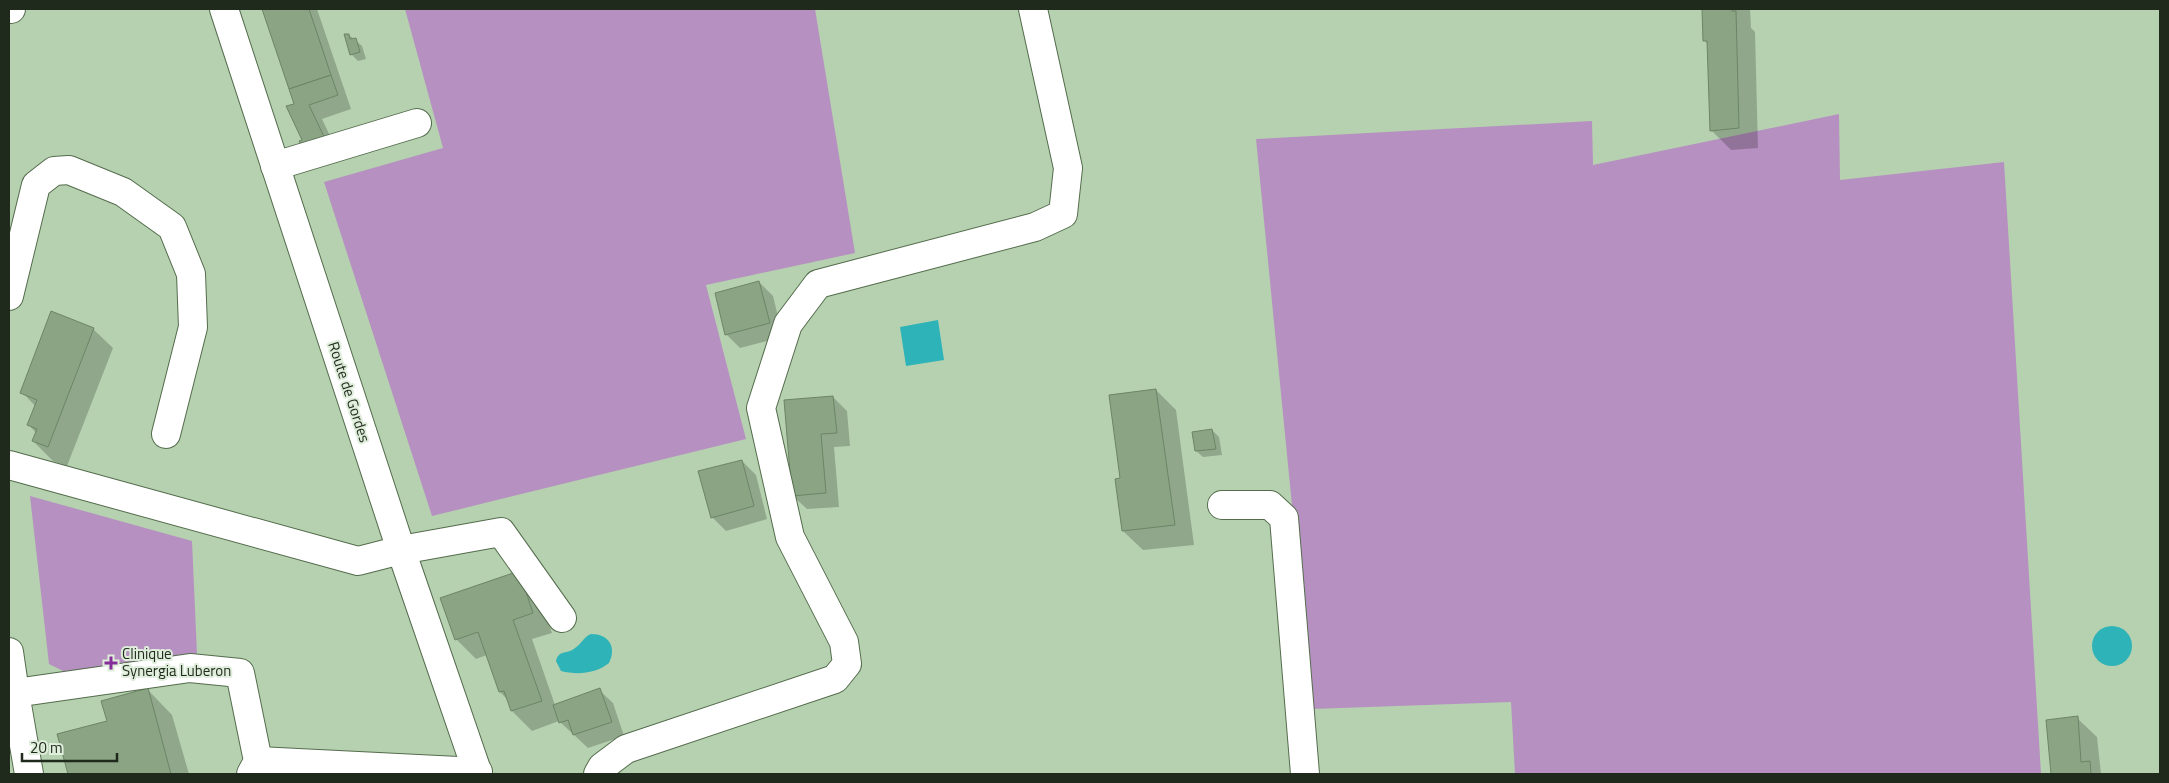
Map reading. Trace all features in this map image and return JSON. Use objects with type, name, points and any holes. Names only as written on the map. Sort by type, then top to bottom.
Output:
[{"type":"street","name":"Route de Gordes","points":[[224,9],[400,550],[478,773]]},
{"type":"street","points":[[598,774],[602,767],[626,749],[835,678],[847,664],[844,642],[790,537],[761,408],[788,324],[818,284],[1035,227],[1063,214],[1068,168],[1033,9]]},
{"type":"street","points":[[275,166],[417,123]]},
{"type":"street","points":[[9,296],[36,185],[54,171],[69,170],[123,192],[172,227],[191,274],[193,327],[166,434]]},
{"type":"street","points":[[9,465],[358,561],[400,550],[501,532],[562,618]]},
{"type":"street","points":[[1222,505],[1270,505],[1284,518],[1305,774]]},
{"type":"street","points":[[9,652],[29,774]]},
{"type":"street","points":[[15,693],[190,668],[240,673],[255,768],[478,773]]},
{"type":"shaded area","points":[[405,9],[815,9],[855,253],[706,285],[746,439],[432,516],[324,182],[443,148]]},
{"type":"shaded area","points":[[1839,114],[1840,180],[2004,162],[2041,774],[1515,774],[1511,702],[1312,709],[1256,139],[1592,121],[1593,165]]},
{"type":"shaded area","points":[[30,496],[192,541],[197,654],[65,672],[49,664]]},
{"type":"water","points":[[938,320],[944,360],[906,366],[900,327]]},
{"type":"water","points":[[2112,626],[2126,632],[2132,646],[2126,660],[2112,666],[2098,660],[2092,646],[2098,632]]},
{"type":"water","points":[[591,634],[603,636],[610,642],[612,652],[609,663],[604,667],[586,673],[561,671],[556,661],[557,657],[561,653],[572,650]]},
{"type":"building","points":[[262,9],[309,9],[331,75],[289,89]]},
{"type":"building","points":[[1702,9],[1732,9],[1732,11],[1736,11],[1739,128],[1710,131],[1707,41],[1703,41]]},
{"type":"building","points":[[344,34],[349,34],[350,39],[356,38],[360,52],[350,55]]},
{"type":"building","points":[[331,75],[338,95],[309,105],[326,141],[304,151],[299,141],[302,140],[286,106],[294,104],[289,89]]},
{"type":"building","points":[[759,281],[770,323],[725,335],[715,293]]},
{"type":"building","points":[[51,311],[94,328],[48,447],[32,441],[37,429],[27,425],[37,400],[20,393]]},
{"type":"building","points":[[1156,389],[1175,525],[1122,531],[1115,479],[1120,478],[1109,395]]},
{"type":"building","points":[[833,396],[837,433],[821,434],[826,493],[792,496],[784,400]]},
{"type":"building","points":[[1212,429],[1216,449],[1195,451],[1192,432]]},
{"type":"building","points":[[742,460],[754,506],[711,518],[698,471]]},
{"type":"building","points":[[519,571],[533,613],[513,620],[542,701],[511,711],[504,691],[499,692],[478,632],[455,640],[440,598]]},
{"type":"building","points":[[148,688],[171,774],[68,774],[57,734],[107,721],[101,701]]},
{"type":"building","points":[[600,688],[612,722],[573,735],[568,720],[559,723],[553,705]]},
{"type":"building","points":[[2078,716],[2081,762],[2090,761],[2091,774],[2051,774],[2046,720]]},
{"type":"place","name":"Clinique Synergia Luberon","points":[[111,663]]}]
